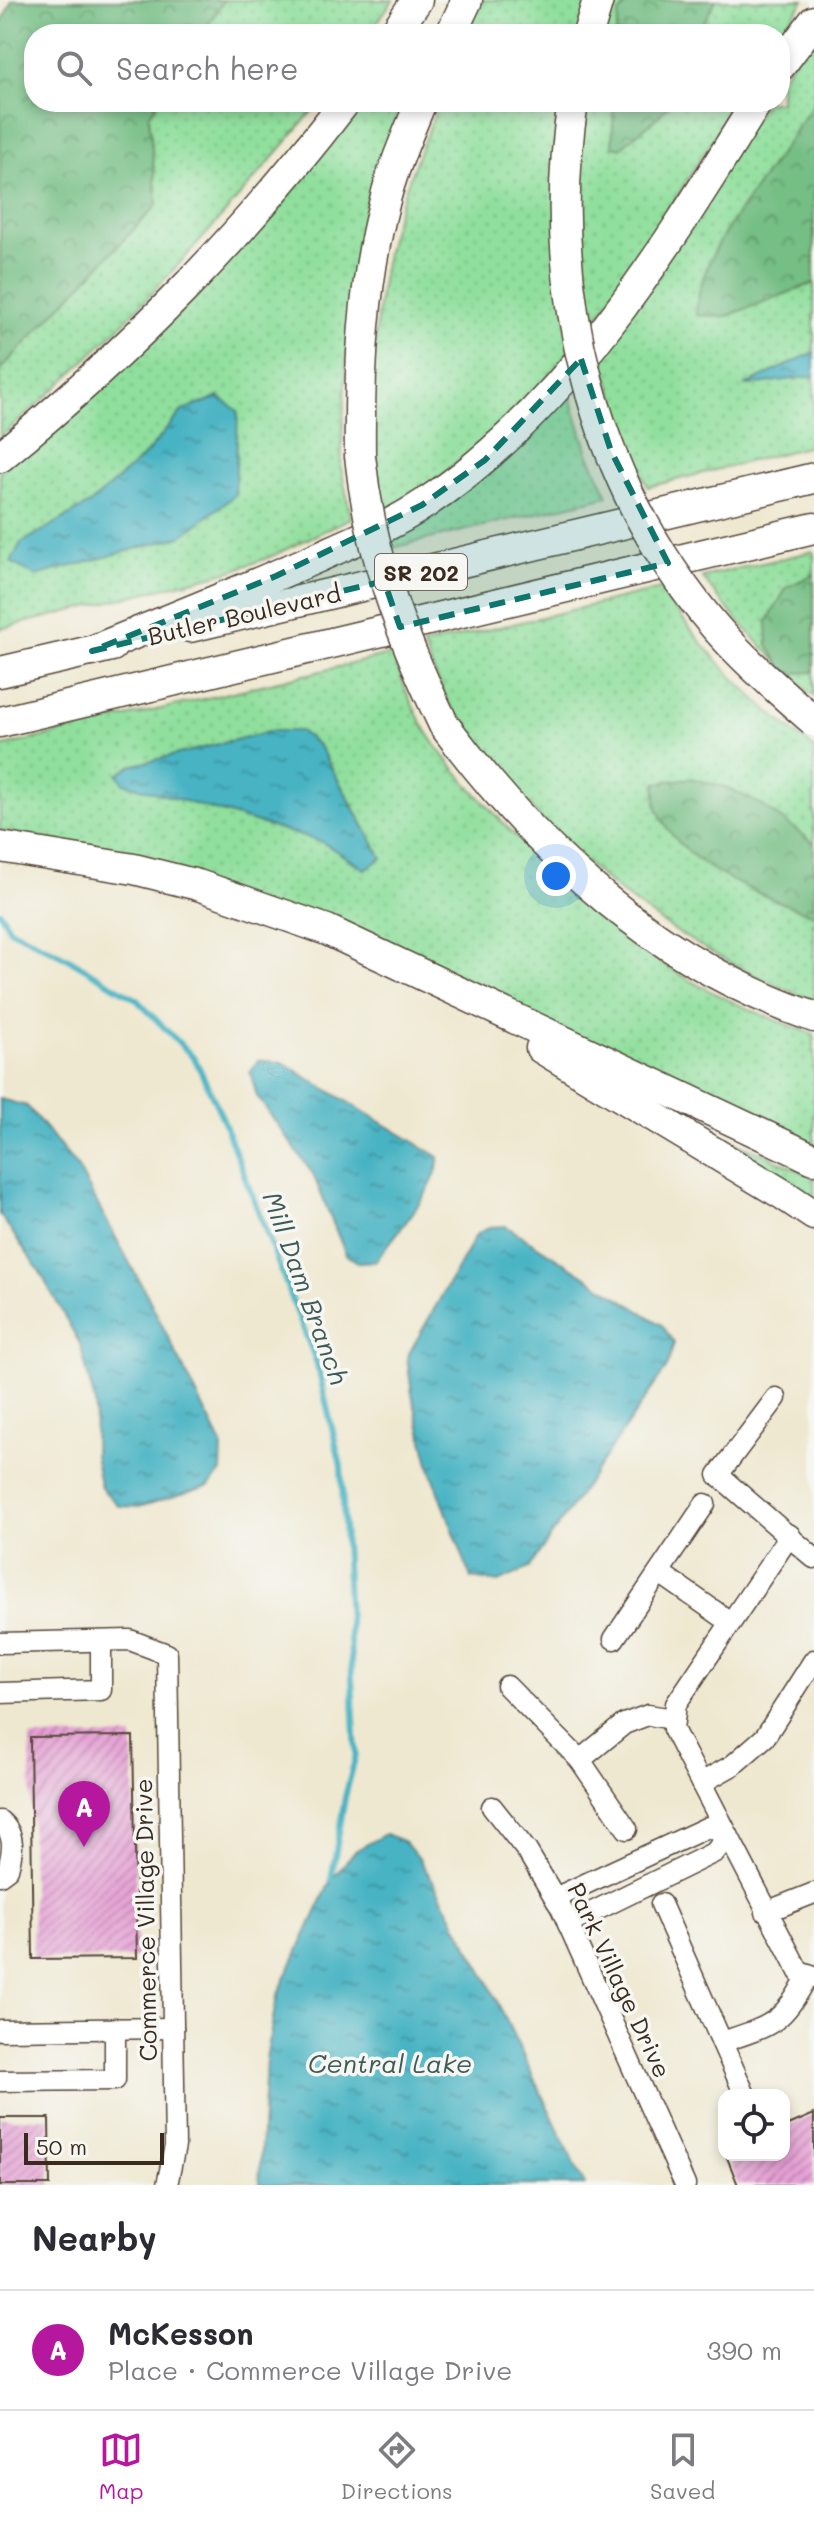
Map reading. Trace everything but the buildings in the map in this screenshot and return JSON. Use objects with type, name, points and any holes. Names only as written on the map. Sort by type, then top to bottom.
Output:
[{"type":"highway","points":[[401,24],[417,0]]},
{"type":"highway","points":[[456,24],[467,0]]},
{"type":"highway","points":[[591,24],[598,0]]},
{"type":"highway","points":[[790,53],[814,21]]},
{"type":"highway","points":[[0,457],[111,362],[217,256],[337,112]]},
{"type":"highway","points":[[417,112],[385,198],[369,278],[361,361],[360,456],[365,506],[397,620],[444,725],[485,780],[556,857],[651,936],[727,980],[814,1017]]},
{"type":"highway","points":[[572,112],[564,180],[564,248],[580,352],[607,440],[654,539],[693,599],[740,654],[814,721]]},
{"type":"highway","points":[[92,651],[350,543],[422,505],[485,460],[544,401],[608,328],[750,112]]},
{"type":"highway","name":"Butler Boulevard","points":[[14,669],[814,478]]},
{"type":"highway","name":"Butler Boulevard","points":[[0,722],[814,528]]},
{"type":"highway","points":[[0,847],[134,869],[198,885],[315,926],[388,957],[814,1159]]},
{"type":"highway","points":[[388,957],[814,1215]]},
{"type":"street","points":[[776,1398],[718,1475],[814,1558]]},
{"type":"street","points":[[614,1639],[705,1504]]},
{"type":"street","points":[[722,2042],[763,2028],[781,2018],[811,1977],[799,1972],[673,1729],[676,1704],[790,1535]]},
{"type":"street","points":[[660,1573],[730,1622]]},
{"type":"street","name":"Commerce Village Drive","points":[[101,1641],[130,1640],[167,1654],[175,2146],[167,2185]]},
{"type":"street","points":[[0,1643],[101,1641],[101,1690],[0,1693]]},
{"type":"street","points":[[701,1783],[733,1765],[765,1737],[814,1660]]},
{"type":"street","points":[[507,1686],[580,1760],[627,1829]]},
{"type":"street","points":[[580,1760],[624,1724],[648,1715],[674,1719]]},
{"type":"street","name":"Park Village Drive","points":[[492,1807],[527,1851],[555,1898],[685,2185]]},
{"type":"street","points":[[0,1821],[9,1828],[12,1853],[8,1869],[0,1875]]},
{"type":"street","points":[[555,1898],[708,1827],[728,1835]]},
{"type":"street","points":[[568,1924],[715,1852],[728,1835]]},
{"type":"street","points":[[618,1869],[629,1894]]},
{"type":"street","points":[[766,1912],[814,1893]]},
{"type":"street","points":[[661,1904],[742,2089]]},
{"type":"street","points":[[0,2081],[115,2080],[115,2028]]},
{"type":"street","points":[[0,2030],[173,2028]]},
{"type":"highlighted area","points":[[581,359],[611,451],[668,563],[400,627],[384,581],[92,651],[276,576],[422,505],[485,460]]},
{"type":"green space","points":[[12,0],[224,0],[208,24],[24,24],[24,112],[152,112],[149,116],[157,205],[0,370],[0,27]]},
{"type":"green space","points":[[224,0],[393,0],[376,24],[208,24]]},
{"type":"green space","points":[[482,0],[804,0],[787,24],[471,24]]},
{"type":"green space","points":[[630,0],[716,0],[703,24],[618,24],[619,14]]},
{"type":"green space","points":[[814,32],[814,352],[747,385],[814,376],[814,445],[648,487],[629,445],[600,351],[758,112],[790,112],[790,65]]},
{"type":"green space","points":[[814,103],[814,283],[724,317],[696,315],[704,274],[722,238]]},
{"type":"green space","points":[[151,112],[311,112],[168,277],[87,359],[0,437],[0,370],[157,205]]},
{"type":"green space","points":[[347,112],[398,112],[368,201],[354,266],[341,466],[351,518],[270,557],[231,571],[0,629],[0,469]],"holes":[[[182,411],[238,457],[22,543],[91,503],[146,454]]]},
{"type":"green space","points":[[435,112],[730,112],[616,293],[519,414],[421,492],[384,512],[373,440],[374,358],[387,252],[410,176]]},
{"type":"green space","points":[[614,112],[663,112],[621,148],[612,146]]},
{"type":"green space","points":[[570,394],[588,453],[608,496],[392,548],[388,533]]},
{"type":"green space","points":[[814,551],[814,696],[755,639],[702,577]]},
{"type":"green space","points":[[814,574],[814,672],[793,673],[782,668],[768,645],[767,622],[787,587]]},
{"type":"green space","points":[[661,589],[731,675],[814,748],[814,1001],[725,960],[684,936],[645,911],[573,851],[539,817],[468,731],[444,694],[423,645]]},
{"type":"green space","points":[[393,654],[416,713],[442,753],[515,836],[585,904],[636,945],[691,981],[751,1010],[814,1034],[814,1147],[105,852],[0,830],[0,747]],"holes":[[[271,731],[300,731],[319,746],[382,858],[365,869],[322,842],[124,783],[118,774],[131,766]]]},
{"type":"green space","points":[[690,778],[728,788],[762,805],[814,843],[814,915],[747,888],[702,863],[683,847],[668,829],[657,808],[656,783]]},
{"type":"green space","points":[[690,1121],[814,1177],[814,1207]]},
{"type":"water","points":[[814,352],[814,376],[744,386]]},
{"type":"water","points":[[219,397],[238,411],[235,495],[182,536],[36,576],[11,562],[21,543],[91,503],[146,454],[182,411]]},
{"type":"water","points":[[271,731],[300,731],[319,746],[382,858],[365,869],[322,842],[124,783],[118,774],[131,766]]},
{"type":"water","points":[[259,1060],[283,1063],[439,1157],[432,1183],[424,1197],[376,1261],[358,1262],[346,1255],[313,1174],[257,1096],[250,1072]]},
{"type":"water","points":[[0,1099],[27,1106],[78,1168],[147,1295],[222,1445],[221,1472],[209,1486],[139,1507],[119,1506],[101,1488],[94,1455],[95,1403],[80,1344],[40,1272],[0,1215]]},
{"type":"water","points":[[506,1226],[662,1325],[674,1343],[667,1367],[529,1568],[499,1582],[471,1578],[430,1468],[412,1394],[407,1357],[476,1235],[489,1227]]},
{"type":"water","name":"Central Lake","points":[[385,1834],[403,1841],[418,1857],[434,1883],[486,1978],[585,2185],[259,2185],[266,2059],[277,1996],[331,1880],[355,1851]]},
{"type":"waterway","name":"Mill Dam Branch","points":[[0,912],[10,929],[136,999],[195,1059],[222,1117],[317,1364],[341,1466],[356,1755],[345,1797],[331,1880]]},
{"type":"place","name":"McKesson","points":[[84,1847]]}]
